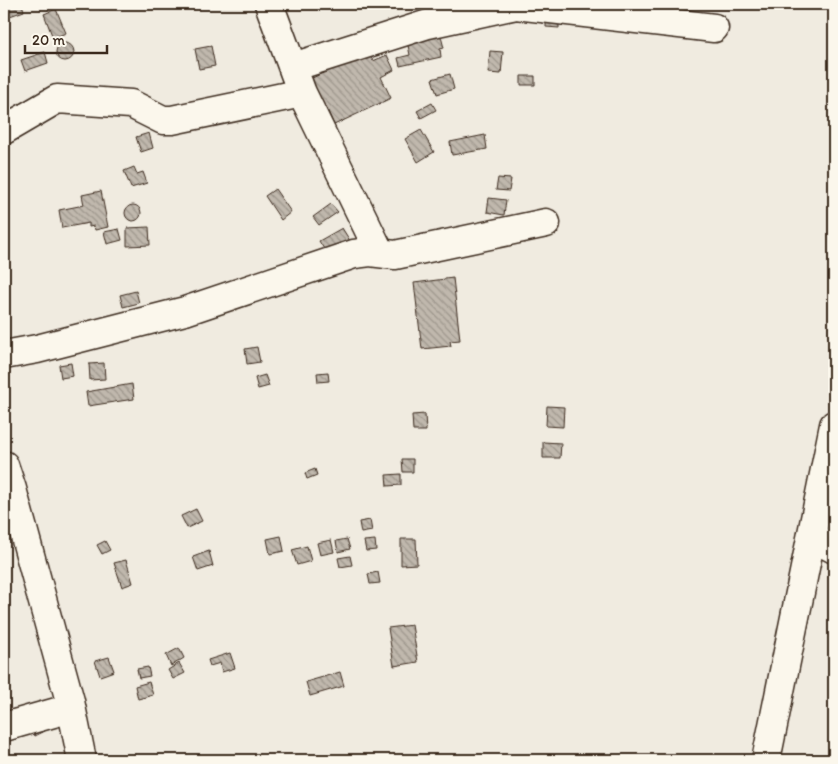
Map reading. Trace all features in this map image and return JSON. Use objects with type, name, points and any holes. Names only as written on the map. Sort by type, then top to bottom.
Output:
[{"type":"street","points":[[269,4],[302,94],[380,253]]},
{"type":"street","points":[[293,67],[428,24],[516,5],[714,28]]},
{"type":"street","points":[[4,130],[57,99],[131,104],[163,120],[172,120],[302,94]]},
{"type":"street","points":[[4,355],[37,349],[185,311],[354,254],[370,252],[395,255],[546,223]]},
{"type":"street","points":[[766,760],[823,543],[834,425]]},
{"type":"street","points":[[4,465],[12,488],[71,708],[82,760]]},
{"type":"street","points":[[4,727],[71,708]]},
{"type":"building","points":[[4,4],[22,4],[24,11],[7,17]]},
{"type":"building","points":[[56,9],[66,33],[53,38],[44,14]]},
{"type":"building","points":[[546,16],[559,16],[559,28],[546,27]]},
{"type":"building","points":[[439,29],[444,48],[440,49],[441,57],[400,66],[398,58],[410,55],[406,36]]},
{"type":"building","points":[[65,43],[71,46],[74,52],[71,58],[65,61],[59,58],[56,52],[59,46]]},
{"type":"building","points":[[211,46],[215,66],[199,69],[195,49]]},
{"type":"building","points":[[368,51],[373,61],[387,55],[394,70],[381,77],[391,98],[334,125],[326,107],[316,111],[302,83]]},
{"type":"building","points":[[490,51],[503,52],[501,74],[488,73]]},
{"type":"building","points":[[45,52],[48,63],[25,71],[21,60]]},
{"type":"building","points":[[450,74],[454,89],[437,94],[432,79]]},
{"type":"building","points":[[521,76],[535,76],[535,85],[521,85]]},
{"type":"building","points":[[432,103],[436,110],[421,118],[417,111]]},
{"type":"building","points":[[421,130],[434,152],[418,162],[405,139]]},
{"type":"building","points":[[149,133],[153,148],[141,152],[136,137]]},
{"type":"building","points":[[485,135],[487,149],[452,155],[450,142]]},
{"type":"building","points":[[134,167],[137,174],[143,172],[147,183],[131,188],[124,171]]},
{"type":"building","points":[[498,178],[511,179],[509,191],[496,190]]},
{"type":"building","points":[[275,189],[291,212],[281,220],[265,196]]},
{"type":"building","points":[[101,191],[108,227],[95,230],[94,226],[89,227],[89,223],[62,228],[59,210],[84,205],[82,195]]},
{"type":"building","points":[[489,198],[506,200],[504,215],[487,212]]},
{"type":"building","points":[[331,204],[338,212],[319,225],[313,217]]},
{"type":"building","points":[[133,205],[141,213],[133,221],[125,213]]},
{"type":"building","points":[[149,227],[150,245],[127,246],[127,228]]},
{"type":"building","points":[[342,228],[352,244],[329,257],[319,241]]},
{"type":"building","points":[[119,229],[122,240],[107,244],[104,232]]},
{"type":"building","points":[[453,278],[460,340],[450,341],[451,346],[422,349],[414,283]]},
{"type":"building","points":[[136,291],[139,303],[123,307],[120,295]]},
{"type":"building","points":[[257,347],[260,362],[247,364],[245,349]]},
{"type":"building","points":[[71,363],[73,376],[61,378],[59,365]]},
{"type":"building","points":[[104,363],[105,379],[90,380],[89,364]]},
{"type":"building","points":[[328,372],[329,381],[318,382],[317,373]]},
{"type":"building","points":[[265,375],[269,386],[258,389],[255,378]]},
{"type":"building","points":[[132,384],[134,399],[88,406],[86,392]]},
{"type":"building","points":[[547,406],[564,407],[563,427],[546,426]]},
{"type":"building","points":[[425,414],[426,431],[413,431],[412,415]]},
{"type":"building","points":[[543,442],[561,443],[560,458],[543,458]]},
{"type":"building","points":[[402,459],[413,459],[413,472],[403,472]]},
{"type":"building","points":[[315,469],[317,475],[307,479],[305,473]]},
{"type":"building","points":[[401,474],[401,485],[387,486],[386,475]]},
{"type":"building","points":[[196,509],[202,521],[187,528],[181,516]]},
{"type":"building","points":[[370,520],[372,531],[361,533],[359,522]]},
{"type":"building","points":[[281,536],[284,551],[270,554],[267,539]]},
{"type":"building","points":[[347,539],[350,549],[338,552],[336,541]]},
{"type":"building","points":[[401,539],[416,539],[417,564],[401,565]]},
{"type":"building","points":[[331,540],[334,552],[320,555],[317,543]]},
{"type":"building","points":[[375,540],[376,550],[366,551],[364,541]]},
{"type":"building","points":[[105,541],[110,550],[102,554],[97,545]]},
{"type":"building","points":[[307,546],[311,561],[297,565],[292,550]]},
{"type":"building","points":[[209,551],[213,566],[198,571],[193,557]]},
{"type":"building","points":[[350,556],[352,565],[340,567],[338,558]]},
{"type":"building","points":[[126,560],[133,583],[122,587],[114,563]]},
{"type":"building","points":[[378,572],[380,583],[370,584],[368,574]]},
{"type":"building","points":[[412,625],[418,662],[394,666],[388,628]]},
{"type":"building","points":[[179,648],[184,658],[171,666],[166,655]]},
{"type":"building","points":[[230,653],[235,668],[222,672],[220,663],[210,666],[208,660]]},
{"type":"building","points":[[109,657],[114,671],[100,676],[95,661]]},
{"type":"building","points":[[179,663],[185,673],[173,679],[168,670]]},
{"type":"building","points":[[148,667],[150,676],[139,678],[137,669]]},
{"type":"building","points":[[340,672],[344,686],[310,696],[306,682]]},
{"type":"building","points":[[149,682],[153,695],[138,699],[135,686]]},
{"type":"building","points":[[41,721],[45,731],[35,736],[30,726]]}]
